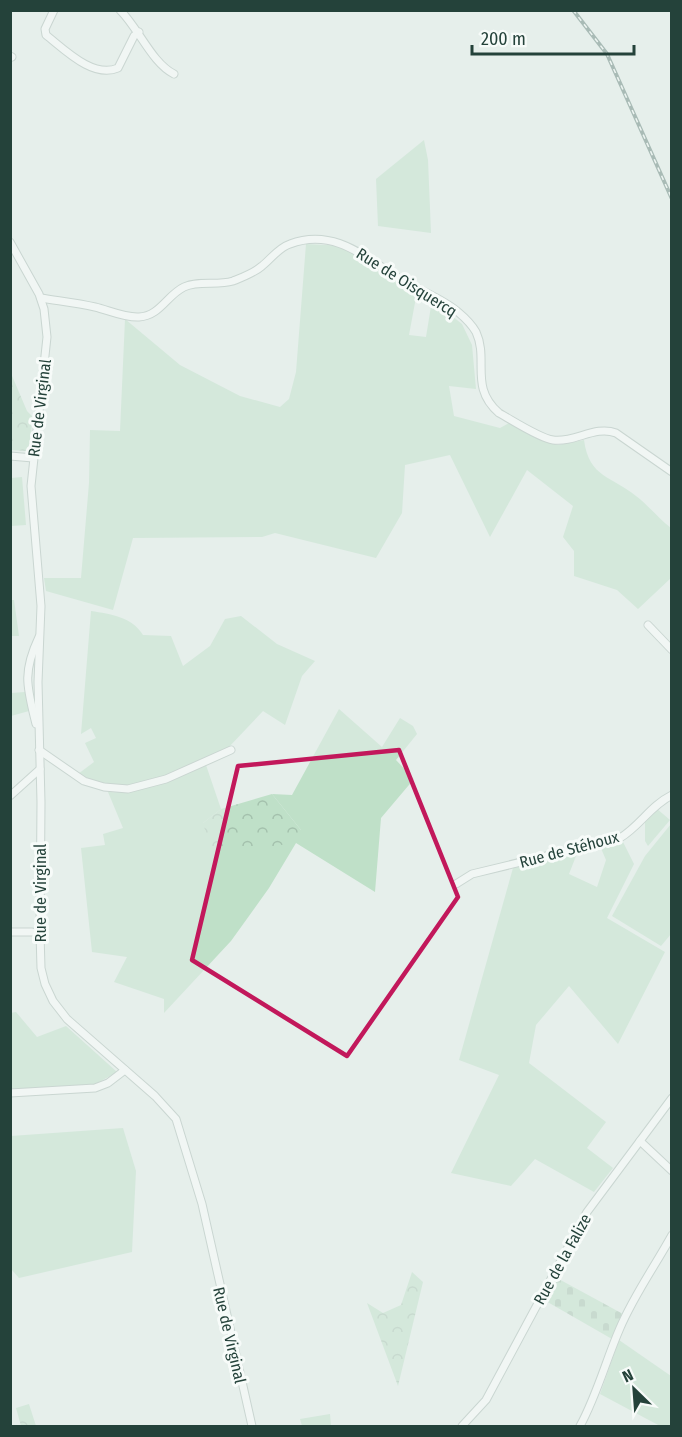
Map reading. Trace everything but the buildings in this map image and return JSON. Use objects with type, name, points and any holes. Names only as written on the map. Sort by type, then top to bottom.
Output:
[{"type":"street","points":[[54,10],[45,28],[46,35],[92,67],[109,71],[118,68],[134,36],[139,32]]},
{"type":"street","points":[[120,10],[139,32],[158,61],[174,74]]},
{"type":"street","name":"Rue de Oisquercq","points":[[41,298],[92,306],[138,317],[158,310],[185,286],[221,283],[254,272],[289,244],[314,240],[351,246],[403,281],[445,302],[475,331],[479,341],[481,385],[492,408],[499,413],[552,440],[574,439],[609,430],[622,436],[672,472]]},
{"type":"street","name":"Rue de Virginal","points":[[10,242],[32,277],[41,298],[47,337],[33,458],[32,503],[41,606],[39,734],[41,968],[45,984],[67,1019],[166,1106],[176,1119],[202,1204],[252,1426]]},
{"type":"street","points":[[10,456],[33,458]]},
{"type":"street","points":[[648,625],[672,651]]},
{"type":"street","points":[[39,734],[27,684],[27,669],[41,632]]},
{"type":"street","points":[[39,750],[84,781],[104,787],[128,789],[166,779],[231,750]]},
{"type":"street","points":[[10,796],[40,769]]},
{"type":"street","name":"Rue de Stéhoux","points":[[456,884],[472,874],[620,838],[652,806],[672,795]]},
{"type":"street","points":[[10,932],[32,932]]},
{"type":"street","points":[[10,1093],[95,1088],[108,1083],[124,1070]]},
{"type":"street","name":"Rue de la Falize","points":[[462,1426],[486,1400],[587,1212],[672,1098]]},
{"type":"street","points":[[640,1141],[672,1171]]},
{"type":"street","points":[[580,1426],[634,1297],[672,1235]]},
{"type":"highlighted area","points":[[399,750],[458,897],[347,1056],[192,960],[238,766]]},
{"type":"green space","points":[[424,140],[428,160],[431,233],[378,226],[376,179]]},
{"type":"green space","points":[[306,244],[346,246],[417,292],[409,335],[426,337],[432,300],[462,324],[472,345],[476,389],[449,386],[454,416],[500,428],[511,422],[537,438],[558,445],[584,440],[591,462],[596,469],[636,496],[671,528],[671,578],[638,609],[617,590],[574,576],[574,551],[563,537],[573,506],[527,470],[490,537],[450,455],[405,465],[402,513],[376,558],[275,533],[262,537],[133,538],[113,610],[46,591],[44,578],[81,578],[89,483],[90,430],[120,431],[125,319],[180,365],[240,396],[280,407],[289,399],[296,372]]},
{"type":"green space","points":[[10,371],[27,411],[32,416],[31,440],[27,451],[11,450]]},
{"type":"green space","points":[[22,477],[26,525],[11,526],[11,478]]},
{"type":"green space","points":[[11,600],[14,600],[19,636],[11,636]]},
{"type":"green space","points":[[91,611],[127,620],[143,635],[171,636],[183,666],[210,646],[225,619],[241,616],[277,644],[315,661],[302,676],[285,725],[263,711],[228,748],[168,776],[128,787],[97,782],[78,774],[94,762],[85,743],[96,738],[91,728],[81,734]]},
{"type":"green space","points":[[25,692],[29,711],[11,716],[11,693]]},
{"type":"green space","points":[[339,709],[382,747],[400,718],[413,726],[417,734],[396,760],[414,779],[381,818],[375,892],[296,843],[269,888],[231,941],[164,1013],[164,999],[114,982],[127,957],[92,952],[81,848],[105,845],[103,834],[123,828],[108,792],[146,788],[206,765],[221,809],[203,823],[301,830],[272,794],[292,795]]},
{"type":"green space","points":[[272,794],[301,830],[296,843],[212,854],[203,823],[221,809]]},
{"type":"green space","points":[[656,808],[670,820],[648,846],[645,841],[645,820]]},
{"type":"green space","points":[[671,824],[671,934],[661,946],[612,916],[645,856]]},
{"type":"green space","points":[[622,840],[634,864],[607,918],[665,952],[618,1044],[569,986],[536,1025],[529,1063],[606,1122],[587,1148],[613,1168],[594,1192],[535,1159],[511,1186],[451,1173],[499,1075],[459,1060],[513,868],[578,851],[569,874],[597,887],[606,860],[600,846]]},
{"type":"green space","points":[[16,1012],[37,1037],[66,1026],[117,1072],[94,1085],[11,1089],[10,1013]]},
{"type":"green space","points":[[123,1128],[136,1171],[132,1252],[19,1278],[11,1269],[11,1136]]},
{"type":"green space","points":[[412,1272],[423,1282],[398,1386],[367,1303],[383,1313],[401,1305]]},
{"type":"green space","points":[[555,1277],[623,1314],[612,1339],[544,1300]]},
{"type":"green space","points":[[619,1340],[671,1376],[671,1426],[660,1426],[600,1394]]},
{"type":"green space","points":[[29,1404],[36,1426],[21,1426],[16,1408]]},
{"type":"green space","points":[[330,1414],[331,1426],[302,1426],[300,1419]]},
{"type":"railway","points":[[573,10],[607,54],[672,199]]}]
